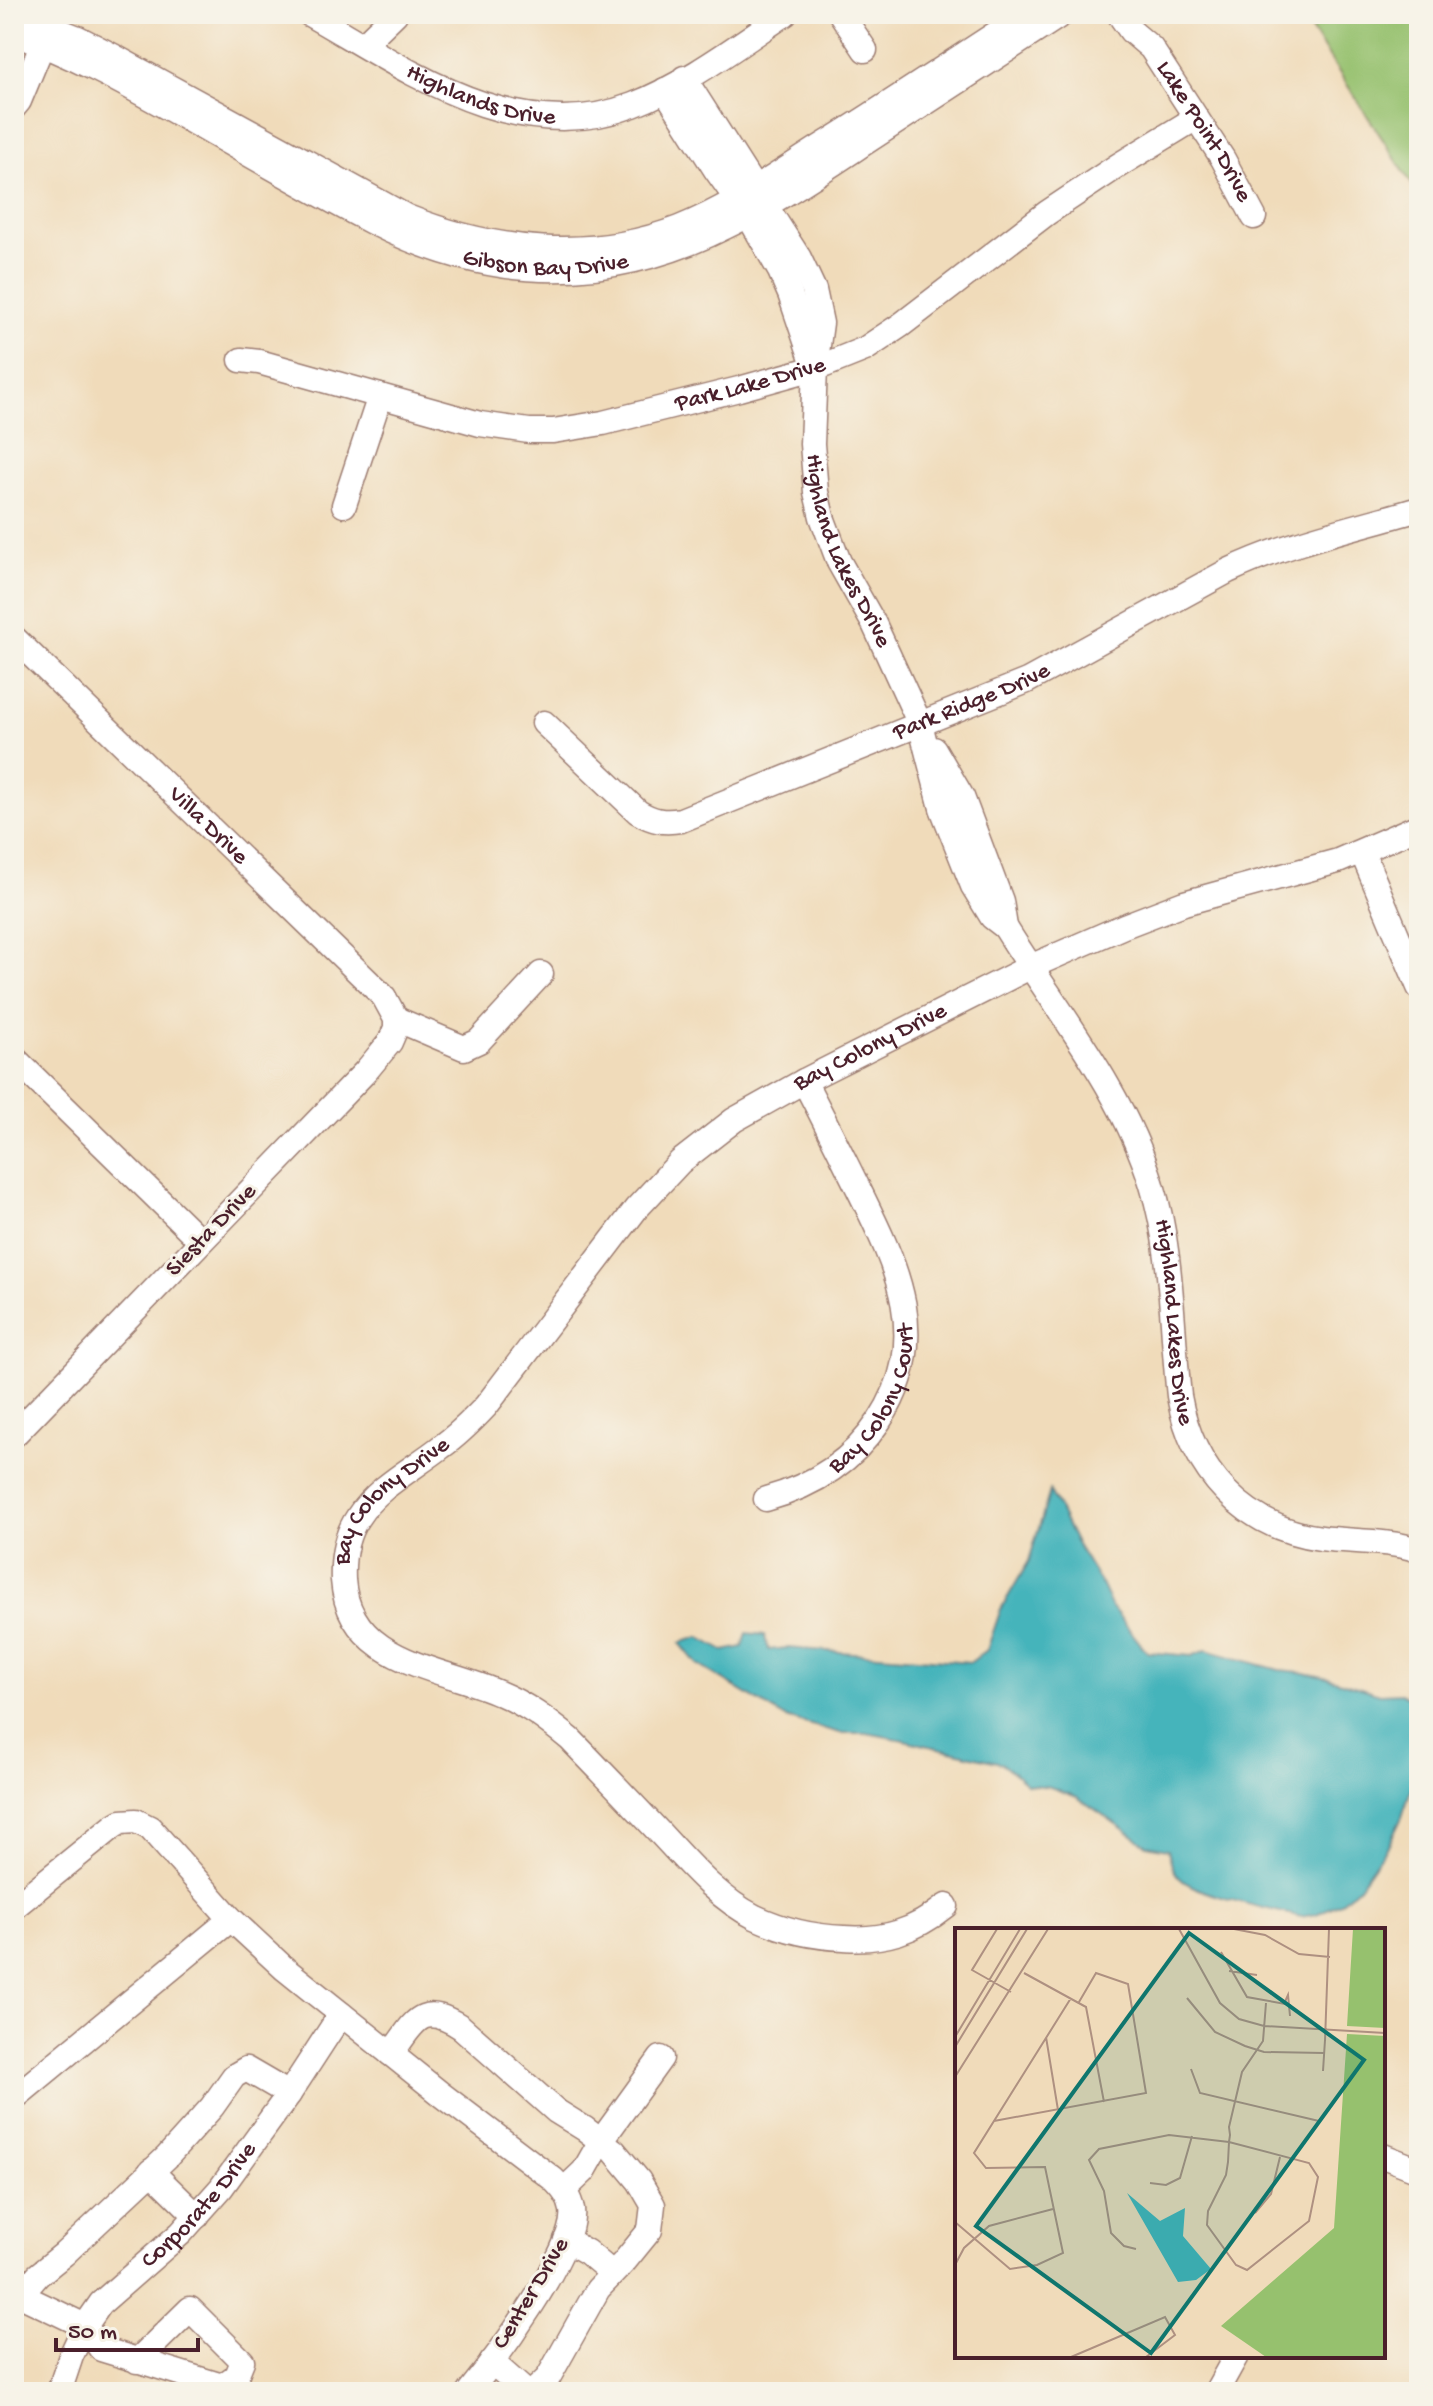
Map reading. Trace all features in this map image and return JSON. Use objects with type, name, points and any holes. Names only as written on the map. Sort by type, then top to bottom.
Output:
[{"type":"street","name":"Highlands Drive","points":[[309,14],[459,96],[484,106],[536,118],[560,119],[609,113],[631,106],[675,84],[785,14]]},
{"type":"street","points":[[363,45],[395,14]]},
{"type":"street","points":[[841,14],[865,50]]},
{"type":"street","name":"Gibson Bay Drive","points":[[35,26],[133,88],[374,223],[439,251],[472,260],[536,270],[601,267],[675,248],[726,227],[751,202],[1026,14]]},
{"type":"street","name":"Gibson Bay Drive","points":[[751,202],[1062,14]]},
{"type":"street","name":"Lake Point Drive","points":[[1119,14],[1131,31],[1151,48]]},
{"type":"street","name":"Lake Point Drive","points":[[1138,14],[1151,48],[1223,159],[1254,217]]},
{"type":"street","points":[[14,107],[19,101],[35,26]]},
{"type":"street","points":[[675,84],[751,202]]},
{"type":"street","name":"Park Lake Drive","points":[[241,360],[259,362],[480,424],[517,430],[553,431],[603,423],[815,368],[852,355],[881,339],[1047,213],[1196,118]]},
{"type":"street","name":"Highland Lakes Drive","points":[[751,202],[799,258],[814,290],[821,323],[815,368],[812,444],[816,492],[839,562],[874,624],[920,724],[962,797],[969,846],[1001,901],[1005,927],[1105,1080],[1144,1159],[1165,1240],[1177,1384],[1183,1419],[1191,1441],[1217,1483],[1235,1500],[1275,1526],[1319,1538],[1390,1544],[1419,1550]]},
{"type":"street","points":[[344,505],[380,396]]},
{"type":"street","name":"Park Ridge Drive","points":[[544,723],[638,812],[666,823],[681,820],[1004,691],[1253,559],[1419,509]]},
{"type":"street","name":"Villa Drive","points":[[14,638],[364,976],[384,997],[396,1019]]},
{"type":"street","points":[[1030,967],[1184,903],[1308,870],[1362,852],[1419,826]]},
{"type":"street","points":[[1362,852],[1419,987]]},
{"type":"street","name":"Bay Colony Drive","points":[[946,1906],[911,1929],[871,1938],[802,1933],[754,1917],[712,1887],[570,1739],[548,1721],[500,1693],[411,1663],[380,1647],[364,1631],[351,1611],[344,1588],[342,1564],[347,1539],[358,1517],[375,1497],[465,1428],[486,1406],[617,1234],[680,1162],[724,1126],[762,1103],[1030,967]]},
{"type":"street","points":[[396,1019],[464,1048],[471,1046],[541,974]]},
{"type":"street","name":"Siesta Drive","points":[[14,1435],[380,1056],[390,1042],[396,1019]]},
{"type":"street","points":[[14,1058],[201,1241]]},
{"type":"street","name":"Bay Colony Court","points":[[766,1499],[814,1481],[838,1466],[860,1446],[885,1413],[894,1393],[905,1351],[905,1305],[891,1257],[804,1081]]},
{"type":"street","points":[[14,1907],[114,1826],[129,1821],[143,1824],[169,1848],[231,1919],[285,1969],[564,2190],[584,2171],[601,2141],[661,2058]]},
{"type":"street","points":[[14,2098],[231,1919]]},
{"type":"street","name":"Corporate Drive","points":[[59,2392],[85,2326],[101,2303],[181,2233],[242,2162],[341,2014]]},
{"type":"street","points":[[391,2054],[417,2020],[428,2014],[444,2016],[461,2027],[556,2111],[614,2151],[639,2181],[653,2205],[650,2230],[598,2289],[548,2378],[533,2392]]},
{"type":"street","points":[[137,2361],[190,2309],[242,2361],[236,2376],[222,2386],[137,2361],[101,2349],[85,2326],[17,2294],[151,2171],[212,2107],[234,2076],[246,2069],[289,2094]]},
{"type":"street","points":[[1385,2157],[1419,2170]]},
{"type":"street","points":[[151,2171],[197,2216]]},
{"type":"street","name":"Center Drive","points":[[469,2392],[543,2284],[566,2240],[572,2210],[564,2190]]},
{"type":"street","points":[[566,2240],[587,2252],[612,2273]]},
{"type":"street","points":[[1216,2392],[1235,2358]]},
{"type":"street","points":[[492,2362],[526,2392]]},
{"type":"green space","points":[[1301,14],[1419,14],[1419,195]]},
{"type":"water","points":[[1050,1491],[1111,1606],[1147,1652],[1192,1656],[1206,1650],[1279,1670],[1328,1678],[1380,1694],[1401,1693],[1419,1704],[1419,1763],[1402,1817],[1390,1842],[1359,1886],[1341,1903],[1301,1917],[1202,1890],[1177,1875],[1168,1849],[1147,1845],[1077,1797],[1050,1787],[1027,1784],[1002,1763],[867,1733],[840,1733],[786,1718],[697,1664],[680,1643],[699,1637],[724,1651],[743,1647],[747,1633],[764,1635],[769,1650],[787,1648],[971,1662],[987,1650],[1001,1609],[1029,1561]]}]
